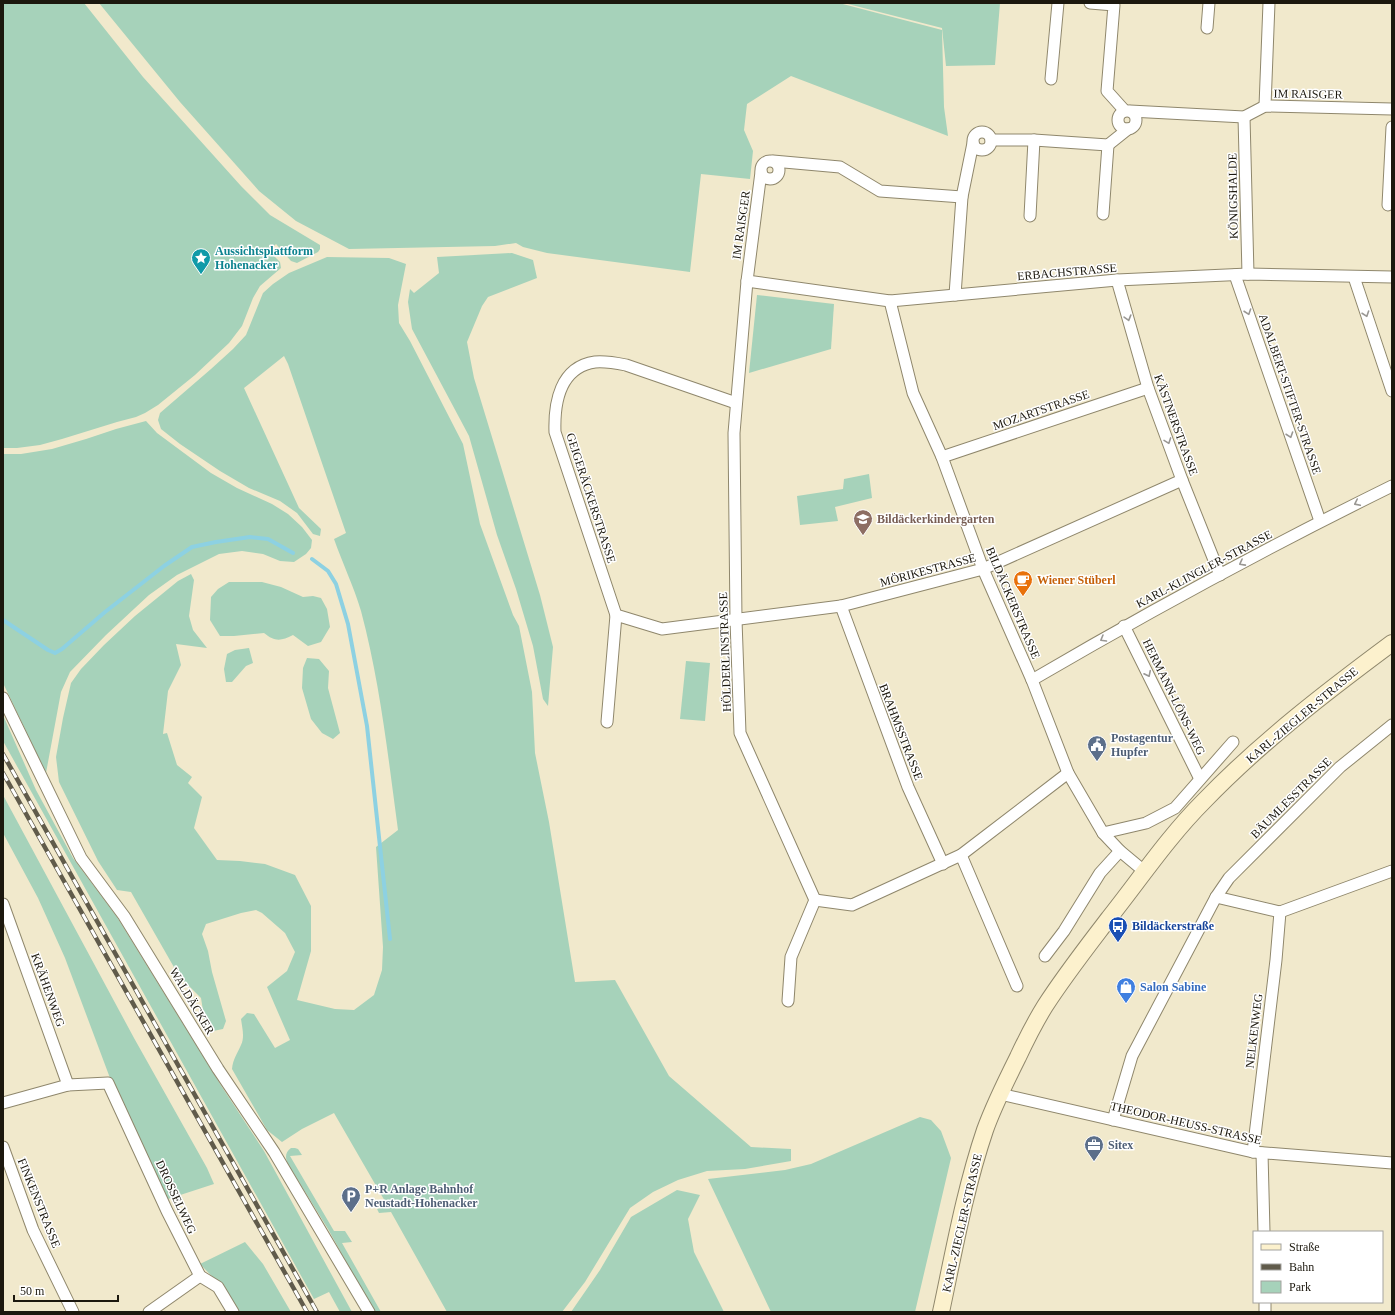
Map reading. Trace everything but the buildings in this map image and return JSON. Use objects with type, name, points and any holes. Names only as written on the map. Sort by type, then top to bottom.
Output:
[{"type":"street","points":[[1051,79],[1058,3]]},
{"type":"street","points":[[1090,3],[1114,5],[1108,91],[1128,111]]},
{"type":"street","points":[[1207,28],[1209,3]]},
{"type":"street","points":[[1265,106],[1269,3]]},
{"type":"street","name":"IM RAISGER","points":[[1244,117],[1265,106],[1392,110]]},
{"type":"street","points":[[955,295],[962,197],[973,138],[976,134],[985,132],[991,140],[1034,140],[1108,145],[1128,129],[1120,126],[1118,116],[1121,113],[1128,111],[1244,117]]},
{"type":"street","name":"KÖNIGSHALDE","points":[[1244,117],[1248,274]]},
{"type":"street","points":[[1388,205],[1392,126]]},
{"type":"street","points":[[1030,216],[1034,140]]},
{"type":"street","points":[[1103,214],[1108,145]]},
{"type":"street","points":[[773,161],[780,168],[779,174],[776,178],[772,179],[763,176],[761,172],[762,167],[764,163],[769,161],[773,161],[840,167],[880,191],[962,197]]},
{"type":"street","name":"IM RAISGER","points":[[747,281],[761,172]]},
{"type":"street","name":"ERBACHSTRASSE","points":[[747,281],[890,301],[1117,280],[1248,274],[1392,278]]},
{"type":"street","name":"ADALBERT-STIFTER-STRASSE","points":[[1235,275],[1320,521]]},
{"type":"street","points":[[1354,277],[1392,390]]},
{"type":"street","name":"KÄSTNERSTRASSE","points":[[1117,280],[1148,388],[1182,480],[1220,575]]},
{"type":"street","name":"HÖLDERLINSTRASSE","points":[[747,281],[734,433],[736,620],[740,733],[815,900]]},
{"type":"street","name":"BILDÄCKERSTRASSE","points":[[890,301],[912,393],[942,457],[983,569],[1032,680],[1068,773],[1104,834],[1120,851],[1144,871]]},
{"type":"street","name":"GEIGERÄCKERSTRASSE","points":[[607,722],[616,615],[555,432],[554,416],[556,401],[563,384],[571,374],[583,365],[596,362],[611,362],[626,365],[736,403]]},
{"type":"street","name":"MOZARTSTRASSE","points":[[942,457],[1148,388]]},
{"type":"street","name":"MÖRIKESTRASSE","points":[[736,620],[841,606],[983,569],[1182,480]]},
{"type":"street","name":"KARL-KLINGLER-STRASSE","points":[[1032,680],[1124,626],[1320,521],[1392,486]]},
{"type":"street","name":"BRAHMSSTRASSE","points":[[841,606],[903,774],[943,864]]},
{"type":"street","points":[[616,615],[662,629],[736,620]]},
{"type":"street","name":"HERMANN-LÖNS-WEG","points":[[1124,626],[1200,779]]},
{"type":"street","name":"KARL-ZIEGLER-STRASSE","points":[[941,1312],[971,1174],[986,1129],[1000,1094],[1034,1024],[1046,1005],[1078,958],[1144,871],[1202,802],[1257,749],[1339,682],[1392,643]]},
{"type":"street","name":"WALDÄCKER","points":[[3,698],[81,858],[124,916],[218,1069],[274,1152],[368,1312]]},
{"type":"street","name":"BÄUMLESSTRASSE","points":[[1113,1120],[1132,1056],[1216,897],[1229,878],[1340,767],[1392,725]]},
{"type":"street","name":"KARL-ZIEGLER-STRASSE","points":[[1104,834],[1146,823],[1175,808],[1234,742]]},
{"type":"street","points":[[788,1002],[791,957],[815,900],[852,905],[943,864],[960,855],[1068,773]]},
{"type":"street","points":[[1045,956],[1064,931],[1100,873],[1120,851]]},
{"type":"street","points":[[960,855],[1017,986]]},
{"type":"street","points":[[1216,897],[1280,912],[1392,871]]},
{"type":"street","name":"KRÄHENWEG","points":[[3,904],[68,1085]]},
{"type":"street","name":"NELKENWEG","points":[[1264,1231],[1258,1153],[1280,912]]},
{"type":"street","name":"DROSSELWEG","points":[[68,1085],[108,1083],[167,1211],[200,1276]]},
{"type":"street","points":[[3,1103],[68,1085]]},
{"type":"street","name":"THEODOR-HEUSS-STRASSE","points":[[1000,1094],[1163,1133],[1258,1153],[1392,1163]]},
{"type":"street","name":"FINKENSTRASSE","points":[[3,1147],[33,1230],[73,1312]]},
{"type":"street","points":[[149,1312],[200,1276],[218,1287],[233,1312]]},
{"type":"green space","points":[[3,3],[84,3],[143,77],[241,186],[270,215],[320,245],[318,252],[297,263],[291,261],[276,244],[269,251],[280,262],[281,268],[260,286],[253,298],[242,326],[229,343],[195,375],[158,405],[136,417],[40,445],[17,448],[3,448]]},
{"type":"green space","points":[[99,3],[839,3],[942,30],[944,107],[948,136],[791,76],[747,104],[744,130],[753,151],[750,179],[701,174],[690,272],[547,253],[523,247],[516,243],[495,246],[349,249],[296,221],[259,191],[180,102]]},
{"type":"green space","points":[[844,3],[1000,3],[995,65],[946,66],[942,28]]},
{"type":"green space","points":[[512,253],[533,260],[537,278],[488,297],[482,306],[467,342],[474,378],[540,595],[553,647],[548,706],[543,699],[533,646],[516,589],[497,535],[469,436],[412,329],[408,302],[410,289],[414,293],[439,273],[437,257]]},
{"type":"green space","points":[[327,257],[389,258],[406,264],[398,305],[399,323],[410,341],[463,444],[480,524],[513,615],[519,626],[532,692],[535,753],[549,822],[575,982],[615,980],[669,1076],[751,1147],[791,1149],[791,1161],[745,1169],[707,1171],[678,1180],[653,1192],[630,1208],[585,1282],[562,1312],[447,1312],[391,1212],[379,1213],[377,1209],[386,1207],[386,1203],[334,1113],[302,1129],[282,1142],[267,1130],[232,1069],[234,1059],[243,1039],[241,1019],[247,1013],[254,1014],[275,1048],[290,1040],[267,987],[287,971],[295,952],[285,933],[262,913],[256,910],[206,924],[202,934],[208,951],[212,972],[226,1021],[223,1029],[213,1031],[205,1023],[201,998],[179,976],[131,892],[117,890],[98,861],[59,782],[56,757],[71,683],[81,669],[135,616],[178,581],[191,574],[194,580],[189,616],[193,630],[207,648],[176,644],[181,665],[168,691],[163,734],[167,733],[177,765],[192,777],[188,783],[202,797],[194,828],[217,860],[265,864],[295,875],[311,906],[311,951],[297,1000],[335,1009],[354,1010],[374,995],[382,970],[383,947],[376,847],[398,830],[387,747],[368,638],[355,593],[334,539],[346,533],[288,364],[284,356],[244,388],[299,508],[321,529],[320,536],[313,534],[297,513],[280,501],[249,488],[220,471],[180,444],[161,429],[158,420],[160,413],[211,369],[246,335],[263,293],[289,273]]},
{"type":"green space","points":[[757,295],[834,304],[831,349],[749,373]]},
{"type":"green space","points":[[146,421],[157,433],[211,473],[237,488],[272,504],[288,514],[302,527],[312,540],[311,548],[306,554],[294,562],[280,561],[263,554],[242,551],[219,554],[177,575],[149,595],[106,635],[70,672],[61,692],[46,773],[3,683],[3,454],[21,454],[52,449]]},
{"type":"green space","points":[[869,474],[872,498],[835,507],[838,521],[800,525],[797,496],[843,489],[844,479]]},
{"type":"green space","points":[[229,582],[262,582],[281,587],[303,597],[313,596],[321,598],[327,609],[330,627],[321,642],[308,646],[293,635],[278,640],[271,638],[264,633],[220,636],[210,620],[211,597],[218,589]]},
{"type":"green space","points":[[249,648],[253,663],[246,666],[232,682],[226,682],[224,669],[227,654],[235,650]]},
{"type":"green space","points":[[307,658],[319,659],[329,671],[328,688],[340,733],[333,739],[322,733],[311,719],[302,688],[303,668]]},
{"type":"green space","points":[[686,661],[710,663],[705,721],[680,719]]},
{"type":"green space","points":[[3,715],[36,790],[73,858],[117,917],[222,1087],[264,1151],[352,1312],[340,1312],[329,1292],[314,1299],[3,741]]},
{"type":"green space","points":[[3,795],[134,1038],[207,1168],[214,1184],[168,1199],[110,1078],[65,958],[38,898],[3,833]]},
{"type":"green space","points":[[920,1117],[931,1120],[941,1131],[951,1158],[915,1312],[771,1312],[708,1179],[785,1170],[811,1164]]},
{"type":"green space","points":[[291,1148],[298,1149],[302,1155],[290,1156],[334,1231],[345,1231],[352,1242],[342,1243],[381,1312],[374,1312],[328,1229],[288,1164],[286,1155]]},
{"type":"green space","points":[[677,1190],[700,1195],[688,1219],[694,1252],[724,1312],[571,1312],[600,1270],[631,1217]]},
{"type":"green space","points":[[245,1242],[263,1264],[291,1312],[239,1312],[227,1292],[200,1264]]},
{"type":"waterway","points":[[3,620],[48,650],[55,653],[62,649],[105,612],[164,566],[192,547],[250,537],[268,539],[293,553]]},
{"type":"waterway","points":[[312,559],[328,571],[336,584],[348,624],[367,726],[390,939]]},
{"type":"railway","points":[[3,754],[317,1312]]},
{"type":"railway","points":[[3,773],[307,1312]]},
{"type":"place","name":"Aussichtsplattform Hohenacker","points":[[201,275]]},
{"type":"place","name":"Bildäckerkindergarten","points":[[863,536]]},
{"type":"place","name":"Wiener Stüberl","points":[[1023,597]]},
{"type":"place","name":"Postagentur Hupfer","points":[[1097,762]]},
{"type":"place","name":"Bildäckerstraße","points":[[1118,943]]},
{"type":"place","name":"Salon Sabine","points":[[1126,1004]]},
{"type":"place","name":"Sitex","points":[[1094,1162]]},
{"type":"place","name":"P+R Anlage Bahnhof Neustadt-Hohenacker","points":[[351,1213]]}]
